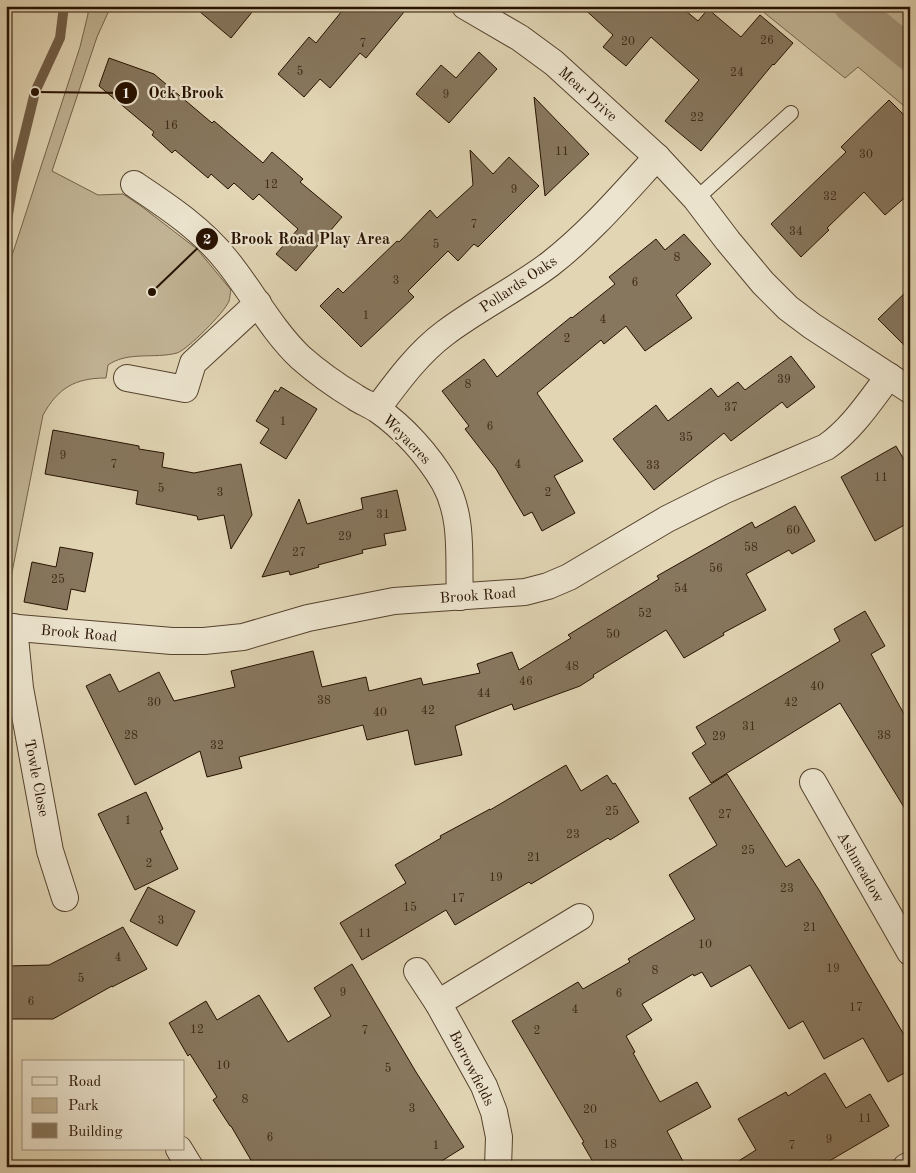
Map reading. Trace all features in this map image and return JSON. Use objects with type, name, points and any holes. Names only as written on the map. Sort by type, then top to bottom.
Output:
[{"type":"street","name":"Mear Drive","points":[[466,6],[520,38],[554,64],[657,157],[675,174],[763,283],[788,308],[899,383]]},
{"type":"street","name":"Pollards Oaks","points":[[377,409],[422,353],[445,333],[549,265],[580,239],[657,157]]},
{"type":"street","name":"Weyacres","points":[[134,184],[170,208],[225,259],[286,342],[301,357],[326,378],[377,409],[399,428],[428,459],[444,483],[454,504],[458,520],[460,597]]},
{"type":"street","points":[[126,378],[185,389],[193,363],[258,303]]},
{"type":"street","name":"Brook Road","points":[[10,627],[172,641],[204,641],[243,637],[308,618],[394,601],[525,592],[548,586],[589,566],[667,518],[732,487],[826,447],[899,383]]},
{"type":"street","name":"Towle Close","points":[[10,627],[50,851],[65,898]]},
{"type":"street","name":"Ashmeadow","points":[[813,782],[910,952]]},
{"type":"street","points":[[438,1003],[580,917]]},
{"type":"street","name":"Borrowfields","points":[[417,971],[438,1003],[484,1086],[494,1112],[499,1138],[498,1167]]},
{"type":"street","points":[[180,1150],[190,1167]]},
{"type":"street","points":[[906,1167],[910,1165]]},
{"type":"lane","points":[[696,199],[791,114]]},
{"type":"green space","points":[[88,6],[111,6],[97,37],[52,171],[98,195],[123,194],[197,249],[231,290],[229,301],[221,313],[197,338],[182,350],[168,355],[124,358],[116,361],[108,365],[106,378],[85,380],[68,386],[61,391],[49,406],[43,415],[6,603],[6,274],[80,47],[88,14]]},
{"type":"green space","points":[[756,6],[910,6],[910,111],[858,67],[845,78]]},
{"type":"building","points":[[193,6],[257,6],[231,38]]},
{"type":"building","points":[[346,6],[409,6],[366,58],[360,53],[330,88],[320,79],[304,97],[278,74],[309,37],[316,43]]},
{"type":"building","points":[[581,6],[680,6],[698,21],[708,9],[741,37],[760,15],[793,43],[773,64],[701,151],[665,121],[699,80],[651,37],[626,66],[603,47],[613,35]]},
{"type":"building","points":[[479,52],[497,69],[449,123],[416,94],[441,65],[456,78]]},
{"type":"building","points":[[109,58],[154,74],[212,123],[214,121],[263,163],[272,152],[303,179],[300,182],[342,217],[296,271],[276,254],[298,229],[259,194],[253,200],[234,183],[228,189],[211,174],[208,178],[175,150],[172,153],[152,135],[154,132],[99,86]]},
{"type":"building","points":[[534,97],[589,154],[545,196]]},
{"type":"building","points":[[889,100],[910,121],[910,193],[885,215],[864,192],[827,228],[829,230],[801,257],[771,224],[846,152],[841,147]]},
{"type":"building","points":[[470,150],[493,174],[509,157],[539,186],[478,247],[474,244],[458,261],[448,251],[408,291],[414,297],[361,347],[320,306],[338,288],[343,293],[397,241],[399,242],[430,210],[437,218],[473,185]]},
{"type":"building","points":[[684,234],[711,264],[676,295],[692,318],[645,351],[626,326],[604,344],[601,340],[537,393],[583,461],[554,476],[575,513],[542,531],[532,512],[524,516],[496,469],[465,429],[469,426],[442,391],[484,359],[497,377],[615,284],[609,277],[656,239],[665,250]]},
{"type":"building","points":[[910,288],[910,351],[878,319]]},
{"type":"building","points":[[791,356],[815,387],[787,408],[782,402],[731,441],[724,433],[654,490],[613,439],[656,405],[668,421],[711,388],[718,397],[738,382],[745,390]]},
{"type":"building","points":[[281,387],[317,409],[286,459],[260,443],[269,429],[256,421],[275,390],[278,392]]},
{"type":"building","points":[[53,430],[139,446],[139,449],[164,453],[162,467],[194,473],[241,464],[252,515],[231,549],[224,515],[198,520],[197,516],[136,504],[138,491],[45,474]]},
{"type":"building","points":[[896,446],[910,470],[910,522],[875,541],[841,477]]},
{"type":"building","points":[[397,490],[406,530],[384,534],[386,545],[362,550],[363,553],[290,575],[289,571],[262,577],[299,499],[307,524],[363,509],[361,498]]},
{"type":"building","points":[[795,506],[815,541],[792,554],[789,550],[746,574],[766,610],[723,633],[724,635],[684,658],[666,630],[593,675],[594,677],[580,686],[514,710],[512,704],[455,726],[462,755],[415,765],[408,730],[367,740],[363,725],[239,757],[242,768],[207,777],[200,751],[135,785],[86,686],[110,674],[119,692],[159,672],[174,701],[235,687],[231,671],[313,651],[322,687],[366,677],[369,691],[421,678],[423,685],[480,673],[477,664],[512,652],[519,670],[571,638],[568,635],[659,579],[657,576],[752,522],[755,528]]},
{"type":"building","points":[[60,547],[93,553],[85,592],[71,589],[67,610],[24,602],[32,562],[56,567]]},
{"type":"building","points":[[865,611],[885,646],[871,654],[904,714],[910,716],[910,817],[840,703],[711,783],[692,753],[706,744],[696,727],[840,641],[834,629]]},
{"type":"building","points":[[566,765],[581,791],[607,775],[613,784],[615,783],[639,822],[610,840],[608,838],[531,884],[529,882],[455,925],[446,910],[362,960],[340,923],[406,883],[395,865],[441,838],[440,836],[490,810]]},
{"type":"building","points":[[727,774],[786,867],[799,859],[819,890],[910,1045],[910,1070],[888,1082],[863,1038],[824,1059],[803,1021],[789,1029],[750,965],[711,987],[702,972],[694,976],[693,974],[642,1004],[652,1020],[626,1036],[635,1052],[633,1053],[660,1102],[697,1082],[711,1107],[667,1131],[686,1167],[596,1167],[582,1143],[584,1142],[512,1021],[578,982],[583,989],[630,962],[628,959],[695,919],[669,875],[717,845],[689,798]]},
{"type":"building","points":[[146,792],[163,829],[160,831],[178,869],[135,890],[98,814]]},
{"type":"building","points":[[148,887],[195,911],[177,946],[130,921]]},
{"type":"building","points":[[123,927],[147,969],[53,1019],[6,1019],[6,966],[49,965]]},
{"type":"building","points":[[352,964],[416,1072],[464,1147],[432,1167],[255,1167],[213,1100],[217,1097],[190,1054],[188,1056],[169,1023],[206,1001],[217,1020],[259,995],[288,1042],[331,1016],[314,988]]},
{"type":"building","points":[[825,1073],[846,1108],[870,1094],[889,1126],[819,1167],[729,1167],[756,1150],[738,1119],[786,1092],[788,1096]]},
{"type":"waterway","points":[[6,228],[13,182],[35,92],[60,38],[64,6]]},
{"type":"waterway","points":[[851,6],[910,54]]},
{"type":"place","name":"Ock Brook","points":[[35,92]]},
{"type":"place","name":"Brook Road Play Area","points":[[152,292]]}]
